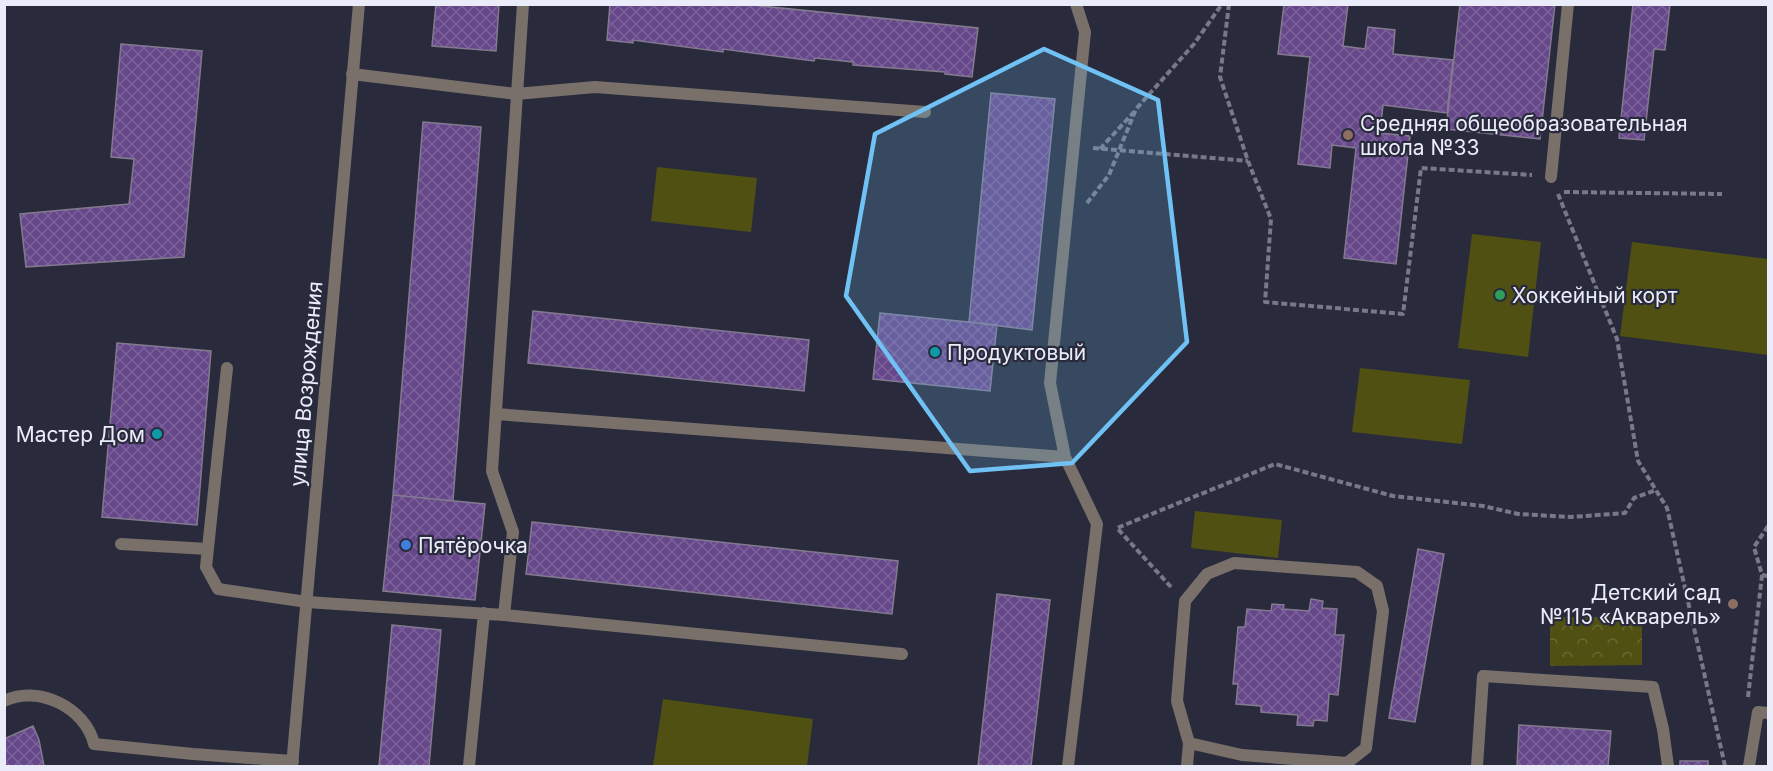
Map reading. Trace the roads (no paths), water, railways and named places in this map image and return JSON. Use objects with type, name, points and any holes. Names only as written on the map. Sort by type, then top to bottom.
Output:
[{"type":"street","name":"улица Возрождения","points":[[292,764],[359,4]]},
{"type":"street","points":[[504,615],[513,532],[492,471],[523,4]]},
{"type":"street","points":[[1068,766],[1097,524],[1065,456],[1050,383],[1085,32],[1076,4]]},
{"type":"street","points":[[1551,177],[1568,4]]},
{"type":"street","points":[[352,74],[516,94],[595,87],[925,112]]},
{"type":"street","points":[[227,368],[206,567],[218,589],[307,602],[484,613],[902,654]]},
{"type":"street","points":[[496,414],[1065,456]]},
{"type":"street","points":[[121,544],[208,549]]},
{"type":"street","points":[[1186,766],[1189,743],[1177,701],[1185,602],[1207,574],[1234,563],[1357,572],[1377,586],[1383,611],[1366,748],[1347,763],[1242,755],[1189,743]]},
{"type":"street","points":[[469,766],[484,613]]},
{"type":"street","points":[[1477,766],[1483,676],[1653,687],[1664,729],[1668,766]]},
{"type":"street","points":[[4,701],[14,696],[38,694],[60,702],[91,730],[94,744],[292,764]]},
{"type":"street","points":[[1749,766],[1758,712],[1768,713]]},
{"type":"place","name":"Средняя общеобразовательная школа №33","points":[[1348,135]]},
{"type":"place","name":"Хоккейный корт","points":[[1500,295]]},
{"type":"place","name":"Продуктовый","points":[[935,352]]},
{"type":"place","name":"Мастер Дом","points":[[157,434]]},
{"type":"place","name":"Пятёрочка","points":[[406,545]]},
{"type":"place","name":"Детский сад №115 «Акварель»","points":[[1733,604]]}]
